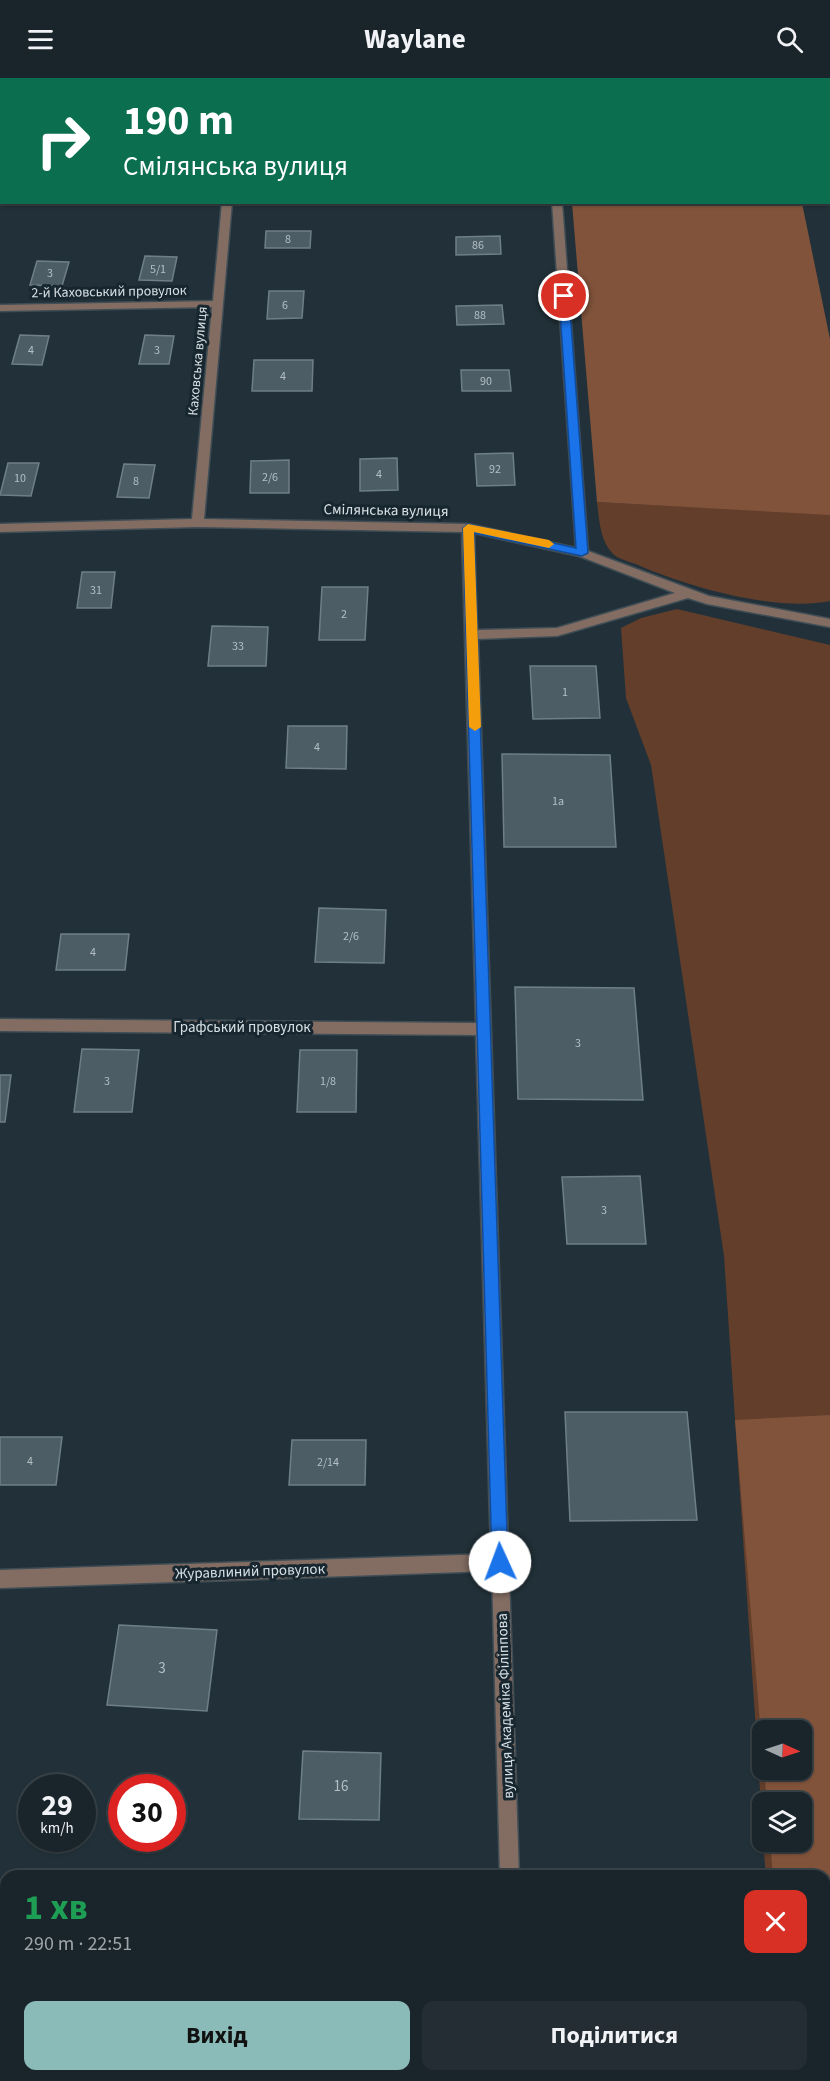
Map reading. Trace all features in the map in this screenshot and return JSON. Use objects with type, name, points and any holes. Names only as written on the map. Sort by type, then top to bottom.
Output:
[{"type":"street","name":"Каховська вулиця","points":[[198,523],[227,204]]},
{"type":"street","points":[[557,204],[582,553]]},
{"type":"street","name":"2-й Каховський провулок","points":[[0,308],[218,304]]},
{"type":"street","name":"Смілянська вулиця","points":[[0,528],[198,523],[468,528],[582,553],[707,600],[830,622]]},
{"type":"street","name":"вулиця Академіка Філіппова","points":[[468,528],[510,1870]]},
{"type":"street","points":[[472,635],[557,632],[689,593]]},
{"type":"street","name":"Графський провулок","points":[[0,1025],[484,1029]]},
{"type":"street","name":"Журавлиний провулок","points":[[0,1579],[500,1562]]},
{"type":"shaded area","points":[[572,204],[802,204],[830,339],[830,515],[597,502]]},
{"type":"shaded area","points":[[597,502],[830,514],[830,601],[808,604],[784,603],[732,595],[706,589],[621,559],[613,554],[605,543]]},
{"type":"shaded area","points":[[677,609],[830,645],[830,1870],[765,1870],[764,1852],[812,1852],[812,1792],[760,1792],[759,1780],[812,1780],[812,1720],[755,1720],[724,1256],[651,765],[626,698],[621,628],[641,618]]},
{"type":"shaded area","points":[[830,1415],[830,1870],[772,1870],[771,1852],[812,1852],[812,1792],[766,1792],[765,1780],[812,1780],[812,1720],[760,1720],[735,1420]]},
{"type":"building","points":[[266,231],[311,231],[310,248],[265,248]]},
{"type":"building","points":[[500,236],[501,254],[456,255],[456,237]]},
{"type":"building","points":[[145,256],[177,257],[172,281],[139,280]]},
{"type":"building","points":[[37,261],[69,262],[62,286],[30,285]]},
{"type":"building","points":[[269,291],[304,291],[302,318],[267,319]]},
{"type":"building","points":[[502,305],[504,324],[457,325],[456,306]]},
{"type":"building","points":[[20,335],[49,336],[42,365],[12,364]]},
{"type":"building","points":[[145,335],[174,336],[169,364],[139,364]]},
{"type":"building","points":[[254,360],[313,360],[312,391],[252,391]]},
{"type":"building","points":[[461,370],[509,370],[511,391],[462,391]]},
{"type":"building","points":[[513,453],[515,485],[477,486],[475,454]]},
{"type":"building","points":[[397,458],[398,490],[360,491],[360,459]]},
{"type":"building","points":[[289,460],[289,493],[250,493],[251,461]]},
{"type":"building","points":[[8,463],[39,463],[31,496],[0,495]]},
{"type":"building","points":[[124,464],[155,465],[149,498],[117,497]]},
{"type":"building","points":[[82,572],[115,572],[111,608],[77,608]]},
{"type":"building","points":[[322,587],[368,587],[365,640],[319,640]]},
{"type":"building","points":[[212,626],[268,627],[266,666],[208,666]]},
{"type":"building","points":[[530,666],[596,666],[600,718],[533,719]]},
{"type":"building","points":[[288,726],[347,726],[346,769],[286,768]]},
{"type":"building","points":[[502,754],[610,755],[616,847],[504,847]]},
{"type":"building","points":[[319,908],[386,910],[384,963],[315,962]]},
{"type":"building","points":[[61,934],[129,934],[125,970],[56,970]]},
{"type":"building","points":[[515,987],[634,988],[643,1100],[518,1099]]},
{"type":"building","points":[[82,1049],[139,1050],[132,1112],[74,1112]]},
{"type":"building","points":[[300,1050],[357,1050],[356,1112],[297,1112]]},
{"type":"building","points":[[0,1075],[11,1075],[5,1122],[0,1122]]},
{"type":"building","points":[[640,1176],[646,1244],[567,1244],[562,1177]]},
{"type":"building","points":[[565,1412],[687,1412],[697,1520],[570,1521]]},
{"type":"building","points":[[0,1437],[62,1437],[56,1485],[0,1485]]},
{"type":"building","points":[[292,1440],[366,1440],[365,1485],[289,1485]]},
{"type":"building","points":[[119,1625],[217,1630],[207,1711],[107,1705]]},
{"type":"building","points":[[303,1751],[381,1753],[379,1820],[299,1819]]},
{"type":"slow traffic","points":[[475,727],[468,528],[549,544]]},
{"type":"route","points":[[500,1562],[468,528],[536,541],[582,553],[564,296]]}]
